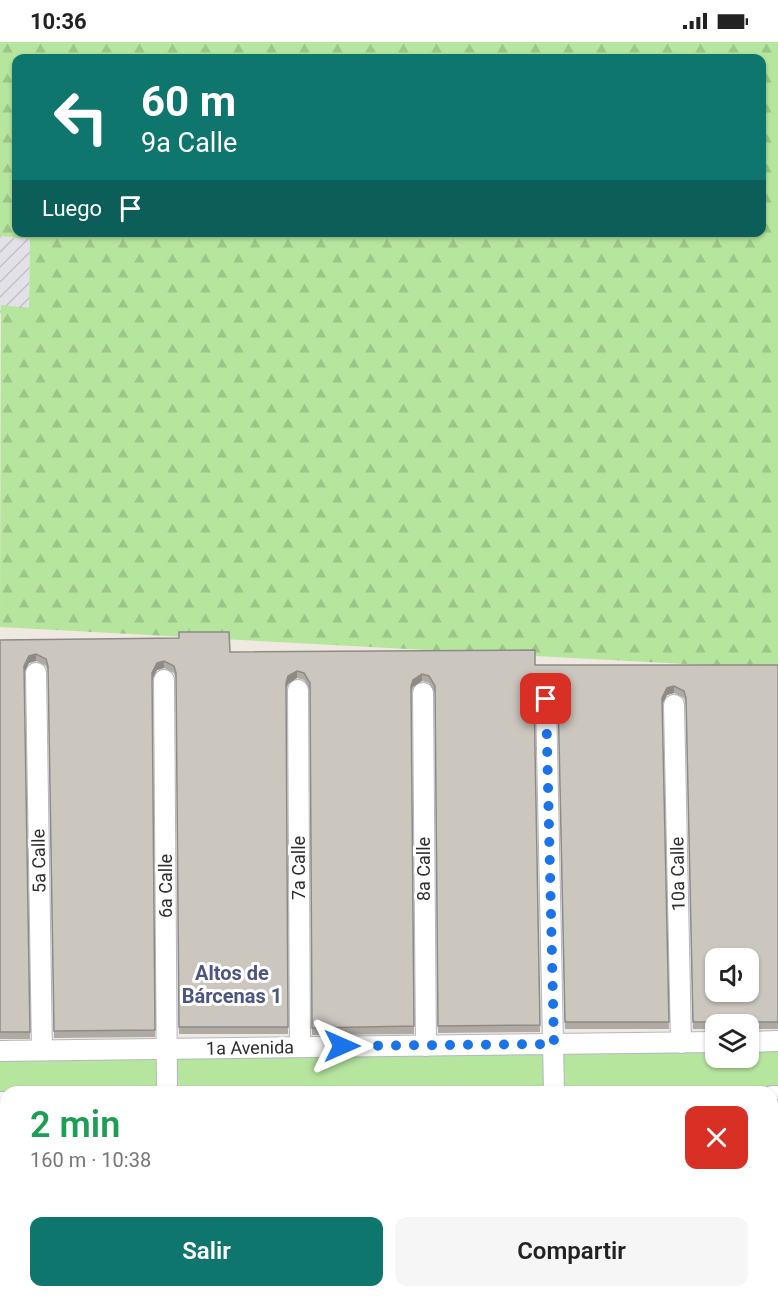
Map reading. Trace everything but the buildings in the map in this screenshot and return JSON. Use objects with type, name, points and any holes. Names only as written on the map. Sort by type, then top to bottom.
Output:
[{"type":"street","name":"5a Calle","points":[[36,673],[42,1050]]},
{"type":"street","name":"6a Calle","points":[[164,680],[167,1086]]},
{"type":"street","name":"7a Calle","points":[[298,690],[300,1046]]},
{"type":"street","name":"8a Calle","points":[[423,693],[426,1046]]},
{"type":"street","points":[[546,699],[554,1086]]},
{"type":"street","name":"10a Calle","points":[[674,705],[681,1043]]},
{"type":"street","points":[[759,1041],[778,1041]]},
{"type":"street","name":"1a Avenida","points":[[0,1051],[705,1042]]},
{"type":"shaded area","points":[[0,236],[30,239],[29,308],[0,315]]},
{"type":"green space","points":[[0,42],[778,42],[778,669],[0,627],[1,305],[29,308],[30,239],[0,236]]},
{"type":"green space","points":[[778,1041],[778,1086],[0,1086],[0,1051],[705,1042],[705,1068],[759,1068],[759,1042]]},
{"type":"district","name":"Altos de Bárcenas 1","points":[[232,984]]},
{"type":"route","points":[[342,1046],[554,1044],[546,699]]}]
